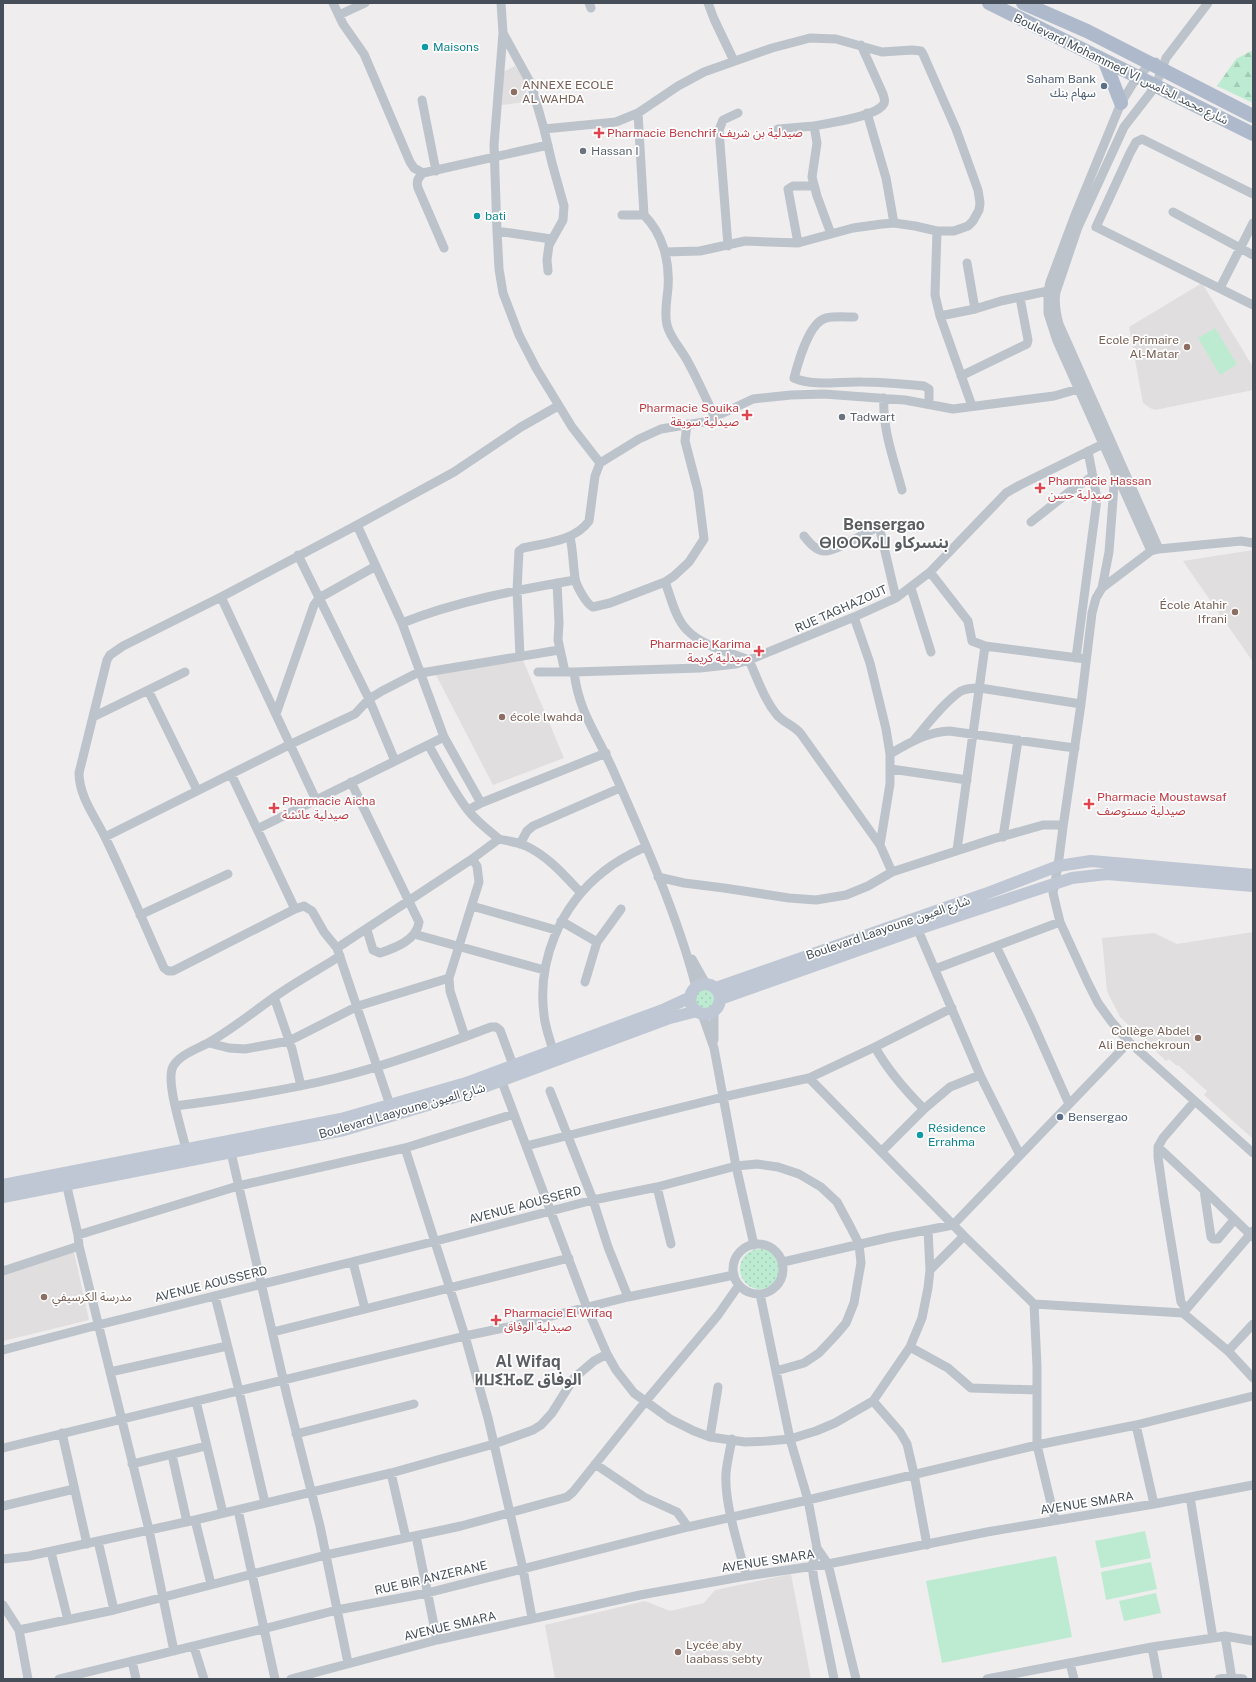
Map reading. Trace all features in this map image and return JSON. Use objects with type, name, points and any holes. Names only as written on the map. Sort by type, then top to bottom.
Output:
[{"type":"main road","name":"Boulevard Mohammed VI شارع محمد الخامس","points":[[989,3],[1155,87],[1253,134]]},
{"type":"main road","name":"Boulevard Mohammed VI شارع محمد الخامس","points":[[1023,3],[1160,64],[1253,116]]},
{"type":"main road","points":[[1105,62],[1121,103]]},
{"type":"street","points":[[333,3],[364,54],[410,162],[414,168],[423,173]]},
{"type":"street","points":[[501,3],[503,33],[496,116],[495,157],[497,232],[500,275],[503,293],[511,316],[536,368],[572,428],[600,462]]},
{"type":"street","points":[[708,3],[714,20],[734,61]]},
{"type":"street","points":[[1155,550],[1115,472],[1051,324],[1048,313],[1048,291],[1075,215],[1121,103],[1137,77],[1160,64],[1208,3]]},
{"type":"street","points":[[339,15],[363,4]]},
{"type":"street","points":[[503,33],[531,84],[564,206],[563,220],[549,245],[547,260],[548,271]]},
{"type":"street","points":[[544,129],[616,122],[638,113],[678,86],[700,74],[734,61],[810,38],[836,39],[882,52],[912,50],[921,51],[928,62],[954,124],[978,190],[980,203],[979,210],[973,221],[968,226],[954,231],[937,231],[894,223],[868,225],[798,243],[745,241],[700,252],[665,252]]},
{"type":"street","points":[[778,129],[814,126],[848,120],[879,108],[884,104],[885,99],[861,45]]},
{"type":"street","points":[[1155,550],[1055,312],[1056,292],[1081,221],[1124,127],[1155,87],[1160,64]]},
{"type":"street","points":[[422,100],[436,171]]},
{"type":"street","points":[[638,113],[644,215],[652,223],[659,234],[665,252],[669,272],[665,316],[667,325],[670,334],[689,362],[715,417]]},
{"type":"street","points":[[728,246],[719,130],[723,120],[738,113]]},
{"type":"street","points":[[867,113],[886,178],[894,223]]},
{"type":"street","points":[[814,126],[817,143],[813,167],[814,186],[831,234]]},
{"type":"street","points":[[1096,227],[1130,153],[1136,142],[1142,139],[1253,194]]},
{"type":"street","points":[[444,248],[418,188],[417,182],[423,173],[548,145]]},
{"type":"street","points":[[798,243],[788,189],[793,186],[814,186]]},
{"type":"street","points":[[1173,212],[1253,255]]},
{"type":"street","points":[[622,215],[644,215]]},
{"type":"street","points":[[1081,221],[1253,305]]},
{"type":"street","points":[[1220,288],[1253,223]]},
{"type":"street","points":[[937,231],[935,295],[940,316],[972,406]]},
{"type":"street","points":[[497,232],[552,239]]},
{"type":"street","points":[[967,263],[975,309]]},
{"type":"street","points":[[940,316],[1048,291]]},
{"type":"street","points":[[961,376],[1027,344],[1028,340],[1020,298]]},
{"type":"street","points":[[791,394],[794,378],[803,350],[816,324],[826,318],[854,317]]},
{"type":"street","points":[[794,378],[808,382],[860,382],[924,386],[928,389],[929,404]]},
{"type":"street","points":[[520,656],[517,590],[520,549],[570,537],[585,526],[589,521],[596,472],[600,462],[661,429],[704,422],[731,407],[752,399],[791,394],[824,394],[884,398],[953,409],[1054,396],[1078,389]]},
{"type":"street","points":[[884,398],[883,413],[885,425],[902,490]]},
{"type":"street","points":[[392,1111],[339,952],[324,932],[312,911],[304,906],[295,909],[173,971],[168,971],[164,968],[105,837],[85,799],[79,780],[79,773],[107,660],[110,655],[123,646],[221,597],[454,472],[521,427],[558,406]]},
{"type":"street","points":[[570,537],[573,551],[575,580],[586,602],[593,607],[610,603],[665,582],[689,562],[704,539],[698,491],[685,441],[686,424]]},
{"type":"street","name":"RUE TAGHAZOUT","points":[[538,672],[700,668],[736,664],[748,660],[854,617],[896,598],[930,572],[1006,493],[1103,444]]},
{"type":"street","points":[[1076,658],[1096,499],[1088,451]]},
{"type":"street","points":[[1115,472],[1109,552],[1102,588],[1096,598],[1092,613],[1082,704],[1053,893],[1060,922],[1098,1002],[1111,1021],[1129,1042],[1253,1153]]},
{"type":"street","points":[[1032,522],[1069,492],[1093,476]]},
{"type":"street","points":[[357,525],[402,623],[444,737],[481,803]]},
{"type":"street","points":[[804,536],[816,548],[824,551],[837,548],[878,526],[896,598]]},
{"type":"street","points":[[1102,588],[1155,550],[1242,541],[1253,543]]},
{"type":"street","points":[[298,555],[369,700],[395,761]]},
{"type":"street","points":[[276,714],[314,605],[319,598],[376,566]]},
{"type":"street","points":[[930,572],[968,620],[972,641],[985,646],[1086,659]]},
{"type":"street","points":[[402,623],[438,610],[517,590],[575,580]]},
{"type":"street","points":[[665,582],[678,615],[687,630],[710,645],[748,660],[759,684],[778,716],[797,728],[802,734],[880,845],[892,872]]},
{"type":"street","points":[[557,583],[559,650],[570,672],[587,721],[606,753],[685,946],[706,991],[719,1004],[714,1011],[714,1048],[736,1166],[754,1245]]},
{"type":"street","points":[[910,588],[931,652]]},
{"type":"street","points":[[221,597],[316,800]]},
{"type":"street","points":[[854,617],[870,663],[886,729],[890,754],[891,769],[880,845]]},
{"type":"street","points":[[958,850],[985,646]]},
{"type":"street","points":[[105,837],[197,790],[355,714],[369,700],[382,691],[421,672],[559,650]]},
{"type":"street","points":[[93,717],[185,672]]},
{"type":"street","points":[[915,739],[929,721],[962,691],[970,688],[980,688],[1082,704]]},
{"type":"street","points":[[148,690],[197,790]]},
{"type":"street","points":[[890,754],[915,739],[938,732],[949,731],[1075,748]]},
{"type":"street","points":[[258,829],[351,782],[429,746],[444,737]]},
{"type":"street","points":[[1002,837],[1018,740]]},
{"type":"street","points":[[429,746],[448,781],[479,823],[499,839],[520,844],[539,854],[563,874],[581,893]]},
{"type":"street","points":[[468,810],[481,803],[606,753]]},
{"type":"street","points":[[891,769],[967,780]]},
{"type":"street","points":[[231,774],[295,909]]},
{"type":"street","points":[[351,782],[420,922],[419,928],[409,940],[380,953],[373,950],[367,930]]},
{"type":"street","points":[[520,844],[527,831],[533,826],[620,788]]},
{"type":"street","points":[[658,877],[684,883],[789,898],[816,900],[854,892],[868,886],[892,872],[958,850],[1042,825],[1058,825],[1063,827]]},
{"type":"street","points":[[186,1150],[175,1106],[172,1084],[171,1072],[178,1061],[244,1020],[409,900],[472,859],[499,839]]},
{"type":"street","points":[[553,1051],[544,1016],[544,970],[560,921],[581,893],[602,872],[622,858],[645,846]]},
{"type":"street","points":[[465,1037],[450,991],[449,978],[478,882],[477,866],[472,859]]},
{"type":"street","name":"Boulevard Laayoune شارع العيون","points":[[915,924],[985,894],[1058,866],[1091,861],[1253,875]]},
{"type":"street","points":[[140,915],[228,874]]},
{"type":"street","name":"Boulevard Laayoune شارع العيون","points":[[392,1111],[665,1009],[706,991],[915,924],[1072,878],[1107,874],[1253,886]]},
{"type":"street","points":[[472,906],[556,930]]},
{"type":"street","points":[[585,982],[597,942],[608,924],[621,909]]},
{"type":"street","points":[[560,921],[597,942]]},
{"type":"street","points":[[935,969],[1060,922]]},
{"type":"street","points":[[915,924],[980,1075],[1020,1155]]},
{"type":"street","points":[[414,934],[544,970]]},
{"type":"street","points":[[996,946],[1032,1021],[1069,1104]]},
{"type":"street","points":[[209,1042],[230,1048],[245,1049],[289,1041],[358,1006],[449,978]]},
{"type":"street","points":[[706,991],[692,1005],[699,1012],[714,1048]]},
{"type":"street","points":[[274,997],[289,1041],[301,1086]]},
{"type":"street","points":[[526,1146],[723,1097],[809,1078],[952,1008]]},
{"type":"street","name":"Boulevard Laayoune شارع العيون","points":[[3,1185],[65,1179],[230,1147],[321,1124],[452,1099],[502,1082],[670,1018],[699,1012],[706,1014],[714,1011]]},
{"type":"street","points":[[175,1106],[235,1098],[301,1086],[378,1066],[496,1026],[500,1030],[513,1065]]},
{"type":"street","points":[[783,1262],[859,1244],[953,1225],[1129,1042]]},
{"type":"street","points":[[875,1047],[887,1068],[897,1081],[924,1109]]},
{"type":"street","points":[[882,1151],[924,1109],[950,1087],[980,1075]]},
{"type":"street","points":[[809,1078],[953,1225],[1034,1304],[1184,1311]]},
{"type":"street","points":[[502,1082],[587,1308],[607,1354],[626,1384],[645,1402],[676,1422],[710,1437],[745,1442],[790,1439],[835,1423],[873,1400],[910,1347],[922,1318],[930,1270],[928,1230]]},
{"type":"street","points":[[550,1091],[593,1200],[608,1247],[628,1298]]},
{"type":"street","points":[[1195,1102],[1163,1138],[1158,1147],[1164,1199],[1181,1302],[1184,1311],[1228,1351],[1253,1378]]},
{"type":"street","points":[[78,1235],[238,1186],[405,1148],[514,1114]]},
{"type":"street","points":[[230,1147],[296,1434],[312,1491],[348,1663]]},
{"type":"street","name":"Boulevard Laayoune شارع العيون","points":[[3,1197],[65,1179],[186,1150],[230,1147]]},
{"type":"street","points":[[1158,1147],[1234,1220],[1252,1234],[1184,1311]]},
{"type":"street","points":[[405,1148],[436,1241],[465,1336],[494,1444],[523,1569],[532,1618]]},
{"type":"street","name":"AVENUE AOUSSERD","points":[[3,1350],[98,1324],[354,1262],[593,1200],[736,1166],[757,1164],[778,1167],[799,1174],[821,1187],[837,1202],[859,1244],[861,1263],[854,1303],[846,1323],[819,1353],[804,1363],[776,1371]]},
{"type":"street","points":[[65,1179],[78,1235],[79,1246],[149,1530],[174,1651]]},
{"type":"street","points":[[657,1186],[671,1244]]},
{"type":"street","points":[[1204,1190],[1212,1239],[1218,1239],[1234,1220]]},
{"type":"street","points":[[930,1270],[964,1236]]},
{"type":"street","points":[[754,1245],[768,1246],[780,1256],[783,1262],[784,1271],[781,1280],[772,1290],[760,1294],[748,1292],[739,1285],[734,1275],[733,1267],[740,1252],[754,1245]]},
{"type":"street","points":[[3,1271],[79,1246]]},
{"type":"street","points":[[273,1332],[568,1258]]},
{"type":"street","points":[[354,1262],[365,1309]]},
{"type":"street","points":[[3,1448],[121,1418],[284,1381],[465,1336],[734,1275]]},
{"type":"street","points":[[19,1630],[114,1610],[326,1555],[510,1514],[567,1497],[573,1492],[645,1402],[718,1315],[739,1285]]},
{"type":"street","points":[[760,1294],[790,1439],[808,1500],[817,1548],[828,1564],[856,1679]]},
{"type":"street","points":[[215,1296],[240,1391],[265,1503]]},
{"type":"street","points":[[1034,1304],[1037,1445],[1055,1520]]},
{"type":"street","points":[[1228,1351],[1251,1327]]},
{"type":"street","points":[[110,1372],[227,1346]]},
{"type":"street","points":[[910,1347],[948,1368],[971,1388],[1037,1390]]},
{"type":"street","points":[[3,1559],[51,1552],[238,1510],[392,1473],[494,1444],[533,1430],[542,1425],[552,1413],[574,1378],[594,1360],[607,1354]]},
{"type":"street","points":[[710,1437],[718,1387]]},
{"type":"street","name":"RUE BIR ANZERANE","points":[[59,1679],[194,1647],[337,1610],[427,1593],[688,1527],[1037,1445],[1136,1425],[1253,1396]]},
{"type":"street","points":[[873,1400],[904,1438],[914,1474],[927,1545]]},
{"type":"street","points":[[196,1401],[223,1513]]},
{"type":"street","points":[[296,1434],[414,1404]]},
{"type":"street","points":[[1136,1425],[1154,1504]]},
{"type":"street","points":[[62,1433],[87,1544]]},
{"type":"street","points":[[732,1439],[726,1472],[728,1496],[746,1576]]},
{"type":"street","points":[[132,1464],[206,1446]]},
{"type":"street","points":[[172,1455],[211,1584]]},
{"type":"street","points":[[595,1464],[644,1497],[677,1512],[688,1527]]},
{"type":"street","points":[[392,1473],[406,1538]]},
{"type":"street","name":"AVENUE SMARA","points":[[291,1679],[437,1640],[640,1595],[746,1576],[828,1564],[987,1532],[1154,1504],[1253,1485]]},
{"type":"street","points":[[3,1506],[74,1489]]},
{"type":"street","points":[[1190,1497],[1213,1638]]},
{"type":"street","points":[[238,1510],[251,1575],[275,1679]]},
{"type":"street","points":[[416,1536],[437,1640]]},
{"type":"street","points":[[98,1541],[114,1610]]},
{"type":"street","points":[[817,1548],[812,1566],[834,1679]]},
{"type":"street","points":[[51,1552],[68,1620]]},
{"type":"street","points":[[3,1605],[19,1630],[28,1679]]},
{"type":"street","points":[[1225,1636],[1231,1678]]},
{"type":"street","points":[[991,1679],[1152,1647],[1225,1636],[1253,1641]]},
{"type":"street","points":[[194,1647],[204,1679]]},
{"type":"street","points":[[1152,1647],[1158,1679]]},
{"type":"street","points":[[132,1661],[136,1679]]},
{"type":"street","points":[[1070,1663],[1074,1679]]},
{"type":"street","points":[[1219,1679],[1243,1679]]},
{"type":"shaded area","name":"ANNEXE ECOLE AL WAHDA","points":[[515,66],[527,83],[525,102],[502,105],[503,72]]},
{"type":"shaded area","name":"Ecole Primaire Al-Matar","points":[[1202,283],[1253,367],[1253,390],[1155,410],[1143,403],[1129,327]]},
{"type":"shaded area","name":"École Atahir Ifrani","points":[[1253,550],[1253,662],[1183,561]]},
{"type":"shaded area","name":"école lwahda","points":[[522,658],[564,758],[493,785],[436,675]]},
{"type":"shaded area","name":"Collège Abdel Ali Benchekroun","points":[[1253,932],[1253,1139],[1204,1095],[1207,1091],[1178,1065],[1177,1066],[1169,1059],[1166,1061],[1120,1017],[1107,991],[1102,938],[1154,933],[1177,944]]},
{"type":"shaded area","name":"مدرسة الكرسيفي","points":[[74,1252],[89,1320],[3,1341],[3,1274]]},
{"type":"shaded area","name":"Lycée aby laabass sebty","points":[[791,1574],[811,1679],[555,1679],[545,1625],[645,1601],[670,1611],[704,1603],[715,1590]]},
{"type":"green space","points":[[1253,50],[1253,103],[1217,86],[1236,59]]},
{"type":"green space","points":[[1215,328],[1237,364],[1220,375],[1198,338]]},
{"type":"green space","points":[[706,987],[715,990],[718,999],[715,1008],[706,1011],[697,1008],[694,999],[697,990]]},
{"type":"green space","points":[[756,1249],[764,1249],[771,1252],[777,1258],[780,1269],[777,1280],[771,1286],[764,1289],[756,1289],[749,1286],[743,1280],[740,1273],[740,1265],[743,1258],[749,1252]]},
{"type":"green space","points":[[1145,1531],[1151,1558],[1101,1568],[1095,1541]]},
{"type":"green space","points":[[1056,1556],[1072,1637],[942,1663],[926,1581]]},
{"type":"green space","points":[[1151,1562],[1157,1589],[1106,1600],[1101,1572]]},
{"type":"green space","points":[[1156,1593],[1161,1613],[1124,1621],[1119,1601]]},
{"type":"place","name":"Maisons","points":[[425,47]]},
{"type":"place","name":"Saham Bank سهام بنك","points":[[1104,86]]},
{"type":"place","name":"ANNEXE ECOLE AL WAHDA","points":[[514,92]]},
{"type":"place","name":"Pharmacie Benchrif صيدلية بن شريف","points":[[599,133]]},
{"type":"place","name":"Hassan I","points":[[583,151]]},
{"type":"place","name":"bati","points":[[477,216]]},
{"type":"place","name":"Ecole Primaire Al-Matar","points":[[1187,347]]},
{"type":"place","name":"Pharmacie Souika صيدلية سويقة","points":[[747,415]]},
{"type":"place","name":"Tadwart","points":[[842,417]]},
{"type":"place","name":"Pharmacie Hassan صيدلية حسن","points":[[1040,488]]},
{"type":"place","name":"École Atahir Ifrani","points":[[1235,612]]},
{"type":"place","name":"Pharmacie Karima صيدلية كريمة","points":[[759,651]]},
{"type":"place","name":"école lwahda","points":[[502,717]]},
{"type":"place","name":"Pharmacie Moustawsaf صيدلية مستوصف","points":[[1089,804]]},
{"type":"place","name":"Pharmacie Aicha صيدلية عائشة","points":[[274,808]]},
{"type":"place","name":"Collège Abdel Ali Benchekroun","points":[[1198,1038]]},
{"type":"place","name":"Bensergao","points":[[1060,1117]]},
{"type":"place","name":"Résidence Errahma","points":[[920,1135]]},
{"type":"place","name":"مدرسة الكرسيفي","points":[[44,1297]]},
{"type":"place","name":"Pharmacie El Wifaq صيدلية الوفاق","points":[[496,1320]]},
{"type":"place","name":"Lycée aby laabass sebty","points":[[678,1652]]},
{"type":"district","name":"Bensergao ⴱⵏⵙⵔⴽⴰⵡ بنسركاو","points":[[884,533]]},
{"type":"district","name":"Al Wifaq ⵍⵡⵉⴼⴰⵇ الوفاق","points":[[528,1370]]}]
